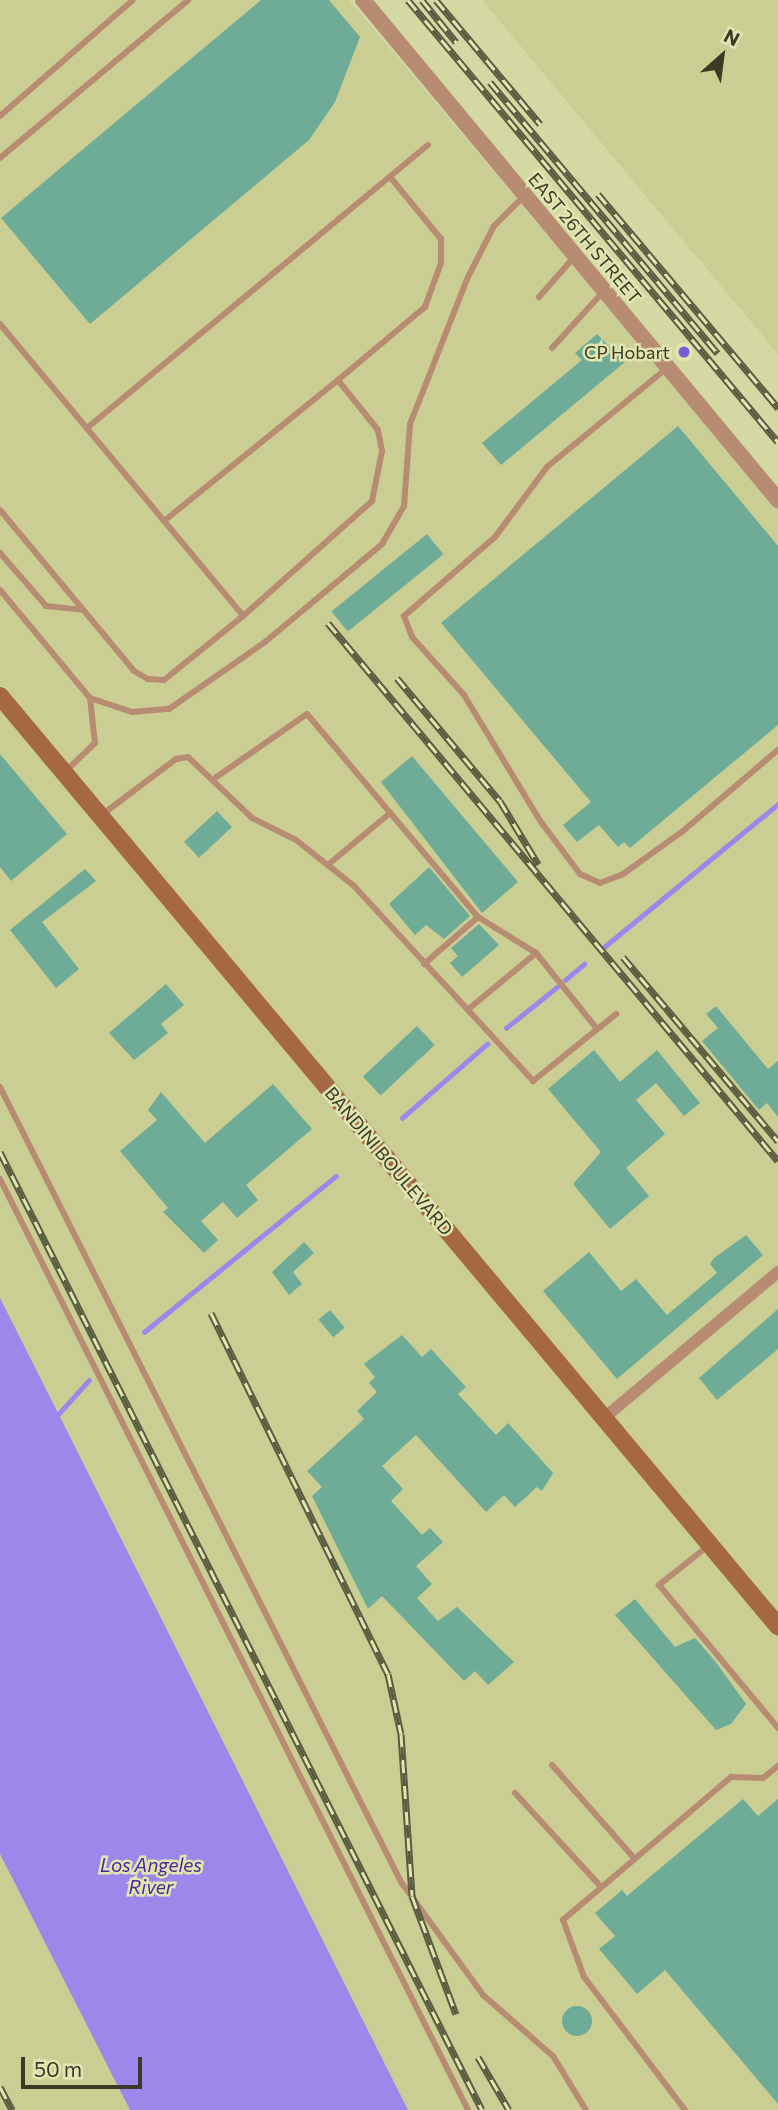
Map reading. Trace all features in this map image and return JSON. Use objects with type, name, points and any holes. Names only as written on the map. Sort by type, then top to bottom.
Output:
[{"type":"main road","name":"BANDINI BOULEVARD","points":[[0,696],[778,1626]]},
{"type":"street","name":"EAST 26TH STREET","points":[[363,0],[778,500]]},
{"type":"street","points":[[604,1418],[778,1272]]},
{"type":"lane","points":[[0,116],[133,0]]},
{"type":"lane","points":[[0,158],[188,0]]},
{"type":"lane","points":[[87,428],[428,145]]},
{"type":"lane","points":[[163,521],[425,307],[441,263],[441,239],[390,177]]},
{"type":"lane","points":[[0,590],[90,698],[132,712],[169,709],[265,642],[382,544],[404,506],[410,424],[468,276],[494,226],[525,195]]},
{"type":"lane","points":[[540,297],[575,256]]},
{"type":"lane","points":[[552,348],[604,291]]},
{"type":"lane","points":[[0,324],[243,616]]},
{"type":"lane","points":[[667,368],[547,467],[495,537],[404,616],[412,637],[464,695],[541,822],[580,873],[600,883],[623,874],[683,831],[778,750]]},
{"type":"lane","points":[[0,510],[134,671],[148,679],[164,680],[243,616],[372,500],[382,451],[378,430],[338,380]]},
{"type":"lane","points":[[0,553],[50,608],[83,610]]},
{"type":"lane","points":[[64,773],[95,743],[90,698]]},
{"type":"lane","points":[[215,778],[307,714],[478,917],[536,953],[597,1029]]},
{"type":"lane","points":[[100,816],[176,759],[188,757],[215,778],[252,818],[329,864],[424,964],[471,1007],[533,1081],[616,1014]]},
{"type":"lane","points":[[329,864],[390,813]]},
{"type":"lane","points":[[424,964],[478,917]]},
{"type":"lane","points":[[471,1007],[536,953]]},
{"type":"lane","points":[[0,1087],[401,1882],[483,1995],[553,2056],[586,2110]]},
{"type":"lane","points":[[0,1179],[468,2110]]},
{"type":"lane","points":[[709,1545],[659,1585],[778,1728]]},
{"type":"lane","points":[[552,1765],[635,1859]]},
{"type":"lane","points":[[685,2110],[584,1978],[563,1920],[731,1777],[763,1778],[778,1766]]},
{"type":"lane","points":[[516,1793],[601,1887]]},
{"type":"shaded area","points":[[0,0],[349,0],[778,509],[778,2110],[0,2110]]},
{"type":"shaded area","points":[[482,0],[778,0],[778,354]]},
{"type":"water","name":"Los Angeles River","points":[[0,1298],[408,2110],[130,2110],[0,1854]]},
{"type":"building","points":[[261,0],[329,0],[360,37],[335,102],[309,140],[90,324],[1,218]]},
{"type":"building","points":[[597,334],[625,362],[501,465],[482,443],[582,360],[575,353]]},
{"type":"building","points":[[678,426],[778,546],[778,725],[630,848],[624,842],[618,847],[599,825],[577,842],[563,825],[591,802],[441,623]]},
{"type":"building","points":[[427,534],[443,554],[348,632],[331,611]]},
{"type":"building","points":[[0,754],[67,834],[11,881],[0,867]]},
{"type":"building","points":[[412,756],[518,882],[482,913],[381,782]]},
{"type":"building","points":[[217,811],[232,827],[199,858],[184,842]]},
{"type":"building","points":[[429,867],[470,916],[444,939],[426,925],[415,935],[389,904]]},
{"type":"building","points":[[85,869],[96,881],[42,922],[79,969],[56,988],[10,930]]},
{"type":"building","points":[[479,924],[499,945],[462,977],[450,963],[458,956],[451,948]]},
{"type":"building","points":[[166,984],[184,1005],[161,1024],[168,1033],[134,1060],[109,1033]]},
{"type":"building","points":[[716,1006],[768,1069],[778,1061],[778,1117],[767,1103],[759,1110],[702,1041],[718,1028],[706,1014]]},
{"type":"building","points":[[417,1026],[435,1045],[381,1095],[363,1076]]},
{"type":"building","points":[[594,1050],[620,1082],[657,1050],[700,1103],[684,1116],[656,1083],[636,1100],[665,1134],[626,1168],[649,1196],[610,1229],[573,1184],[601,1152],[548,1089]]},
{"type":"building","points":[[273,1084],[312,1129],[246,1185],[258,1200],[237,1218],[223,1202],[201,1221],[218,1240],[204,1253],[163,1212],[168,1208],[120,1151],[157,1120],[148,1110],[161,1092],[205,1143]]},
{"type":"building","points":[[746,1235],[763,1255],[617,1379],[543,1291],[589,1252],[621,1291],[636,1279],[667,1315],[717,1273],[710,1264],[714,1258]]},
{"type":"building","points":[[304,1242],[314,1253],[293,1272],[302,1284],[289,1295],[272,1272]]},
{"type":"building","points":[[778,1309],[778,1349],[717,1400],[699,1378]]},
{"type":"building","points":[[330,1310],[345,1328],[333,1337],[319,1320]]},
{"type":"building","points":[[402,1335],[422,1357],[431,1349],[466,1387],[458,1394],[496,1435],[508,1423],[553,1473],[542,1491],[537,1487],[515,1507],[504,1495],[486,1512],[416,1435],[382,1466],[403,1489],[391,1501],[422,1535],[430,1528],[443,1542],[416,1566],[432,1584],[417,1598],[438,1621],[457,1607],[514,1662],[488,1685],[475,1671],[464,1681],[382,1596],[368,1609],[312,1496],[322,1487],[307,1471],[364,1419],[357,1411],[377,1392],[369,1383],[375,1377],[364,1364]]},
{"type":"building","points":[[635,1599],[675,1647],[695,1638],[715,1661],[746,1704],[731,1724],[716,1730],[615,1615]]},
{"type":"building","points":[[743,1799],[758,1816],[778,1799],[778,2104],[665,1970],[637,1994],[599,1949],[615,1936],[595,1913],[622,1890],[627,1896]]},
{"type":"building","points":[[577,2006],[583,2007],[591,2015],[591,2027],[583,2035],[577,2036],[571,2035],[563,2027],[562,2021],[563,2015],[571,2007]]},
{"type":"waterway","points":[[604,947],[778,804]]},
{"type":"waterway","points":[[565,980],[584,964]]},
{"type":"waterway","points":[[506,1028],[557,987]]},
{"type":"waterway","points":[[402,1118],[487,1044]]},
{"type":"waterway","points":[[144,1332],[336,1176]]},
{"type":"waterway","points":[[54,1419],[89,1380]]},
{"type":"railway","points":[[408,0],[778,442]]},
{"type":"railway","points":[[422,0],[456,42]]},
{"type":"railway","points":[[436,0],[540,124]]},
{"type":"railway","points":[[490,82],[717,353]]},
{"type":"railway","points":[[598,194],[778,408]]},
{"type":"railway","points":[[328,623],[778,1161]]},
{"type":"railway","points":[[397,678],[500,801],[538,864]]},
{"type":"railway","points":[[623,957],[778,1141]]},
{"type":"railway","points":[[0,1152],[482,2110]]},
{"type":"railway","points":[[211,1313],[388,1674],[401,1734],[412,1896],[456,2014]]},
{"type":"railway","points":[[478,2057],[509,2110]]},
{"type":"railway","points":[[0,2087],[12,2110]]},
{"type":"place","name":"CP Hobart","points":[[684,352]]}]
